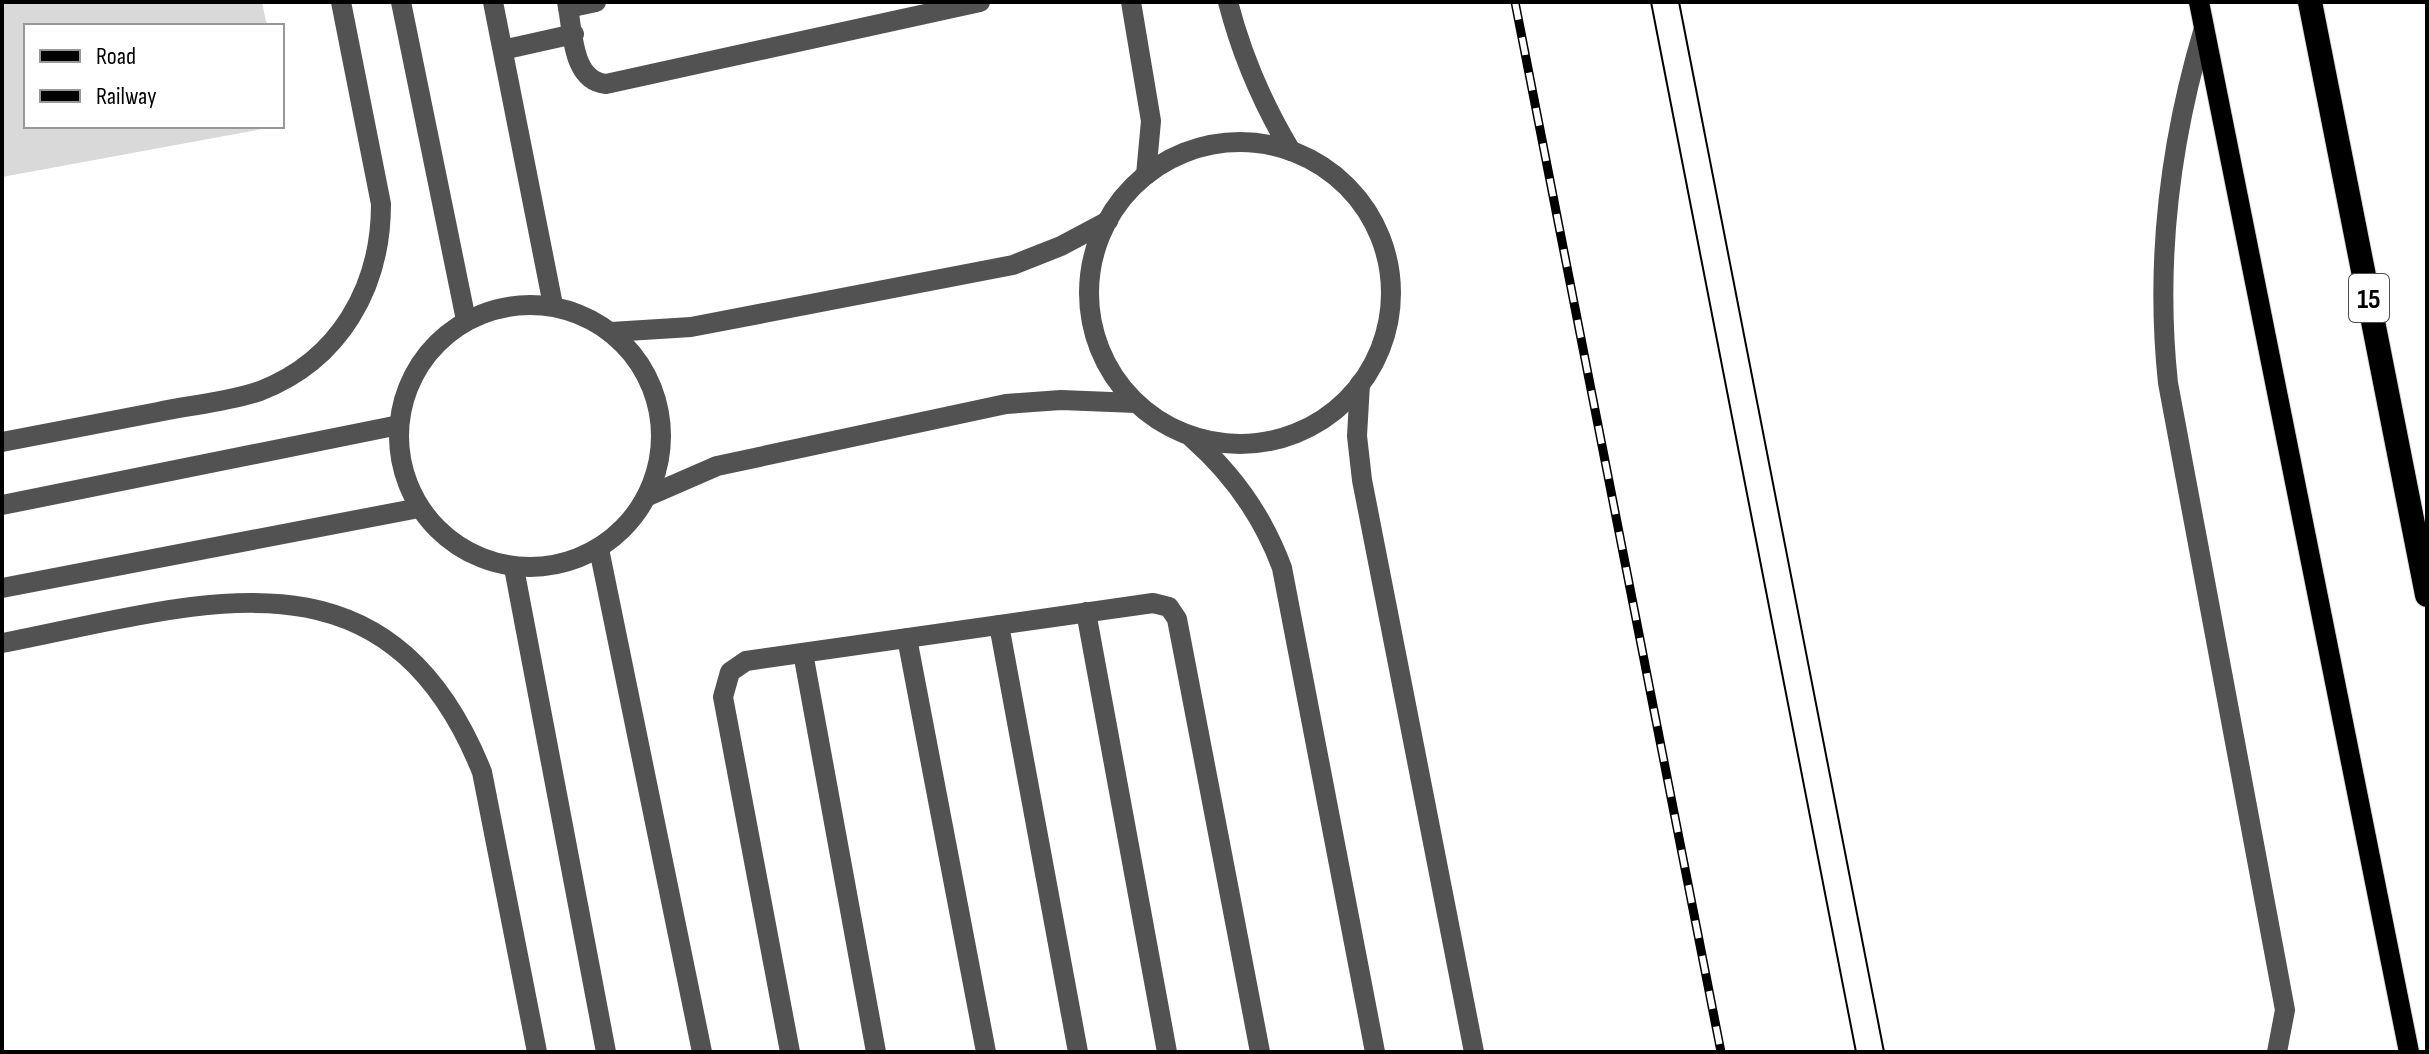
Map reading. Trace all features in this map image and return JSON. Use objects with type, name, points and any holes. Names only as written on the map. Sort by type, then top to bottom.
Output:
[{"type":"highway","name":"15","points":[[2310,2],[2427,595]]},
{"type":"main road","points":[[2199,2],[2409,1052]]},
{"type":"street","points":[[2,442],[257,392],[310,363],[351,319],[366,293],[375,264],[381,234],[381,204],[341,2]]},
{"type":"street","points":[[401,2],[466,320]]},
{"type":"street","points":[[493,2],[553,305]]},
{"type":"street","points":[[596,2],[568,5],[581,69],[591,80],[606,84],[980,2]]},
{"type":"street","points":[[1131,2],[1151,121],[1146,175]]},
{"type":"street","points":[[1228,2],[1241,54],[1268,113],[1291,151]]},
{"type":"street","points":[[2204,28],[2189,77],[2169,178],[2164,229],[2163,332],[2168,383],[2285,1010],[2277,1052]]},
{"type":"street","points":[[503,50],[574,34]]},
{"type":"street","points":[[1262,142],[1291,151],[1310,157],[1349,187],[1378,227],[1392,277],[1389,327],[1370,374],[1336,413],[1292,437],[1242,446],[1192,438],[1147,415],[1113,377],[1093,330],[1089,281],[1101,233],[1128,191],[1166,160],[1213,143],[1262,142]]},
{"type":"street","points":[[611,332],[691,327],[1013,265],[1061,246],[1108,221]]},
{"type":"street","points":[[508,305],[553,305],[584,315],[611,332],[636,358],[654,390],[661,437],[659,462],[648,496],[635,517],[599,549],[572,562],[543,568],[514,568],[477,557],[445,536],[419,508],[402,468],[399,425],[409,383],[433,347],[466,320],[508,305]]},
{"type":"street","points":[[1360,384],[1357,436],[1362,480],[1474,1052]]},
{"type":"street","points":[[648,496],[717,466],[1006,404],[1061,400],[1136,403]]},
{"type":"street","points":[[2,505],[399,425]]},
{"type":"street","points":[[1192,438],[1246,496],[1261,519],[1282,568],[1375,1052]]},
{"type":"street","points":[[2,588],[419,508]]},
{"type":"street","points":[[599,549],[702,1052]]},
{"type":"street","points":[[514,568],[606,1052]]},
{"type":"street","points":[[2,643],[179,609],[259,602],[339,613],[377,634],[412,661],[441,694],[465,731],[482,772],[537,1052]]},
{"type":"street","points":[[790,1052],[723,697],[724,684],[737,665],[1153,603],[1169,607],[1177,619],[1260,1052]]},
{"type":"street","points":[[1086,612],[1167,1052]]},
{"type":"street","points":[[999,625],[1078,1052]]},
{"type":"street","points":[[907,638],[986,1052]]},
{"type":"street","points":[[803,653],[876,1052]]},
{"type":"shaded area","points":[[2,2],[262,2],[267,24],[24,24],[24,128],[268,128],[2,177]]},
{"type":"tram line","points":[[1651,2],[1856,1052]]},
{"type":"tram line","points":[[1679,2],[1884,1052]]},
{"type":"railway","points":[[1515,2],[1721,1052]]}]
